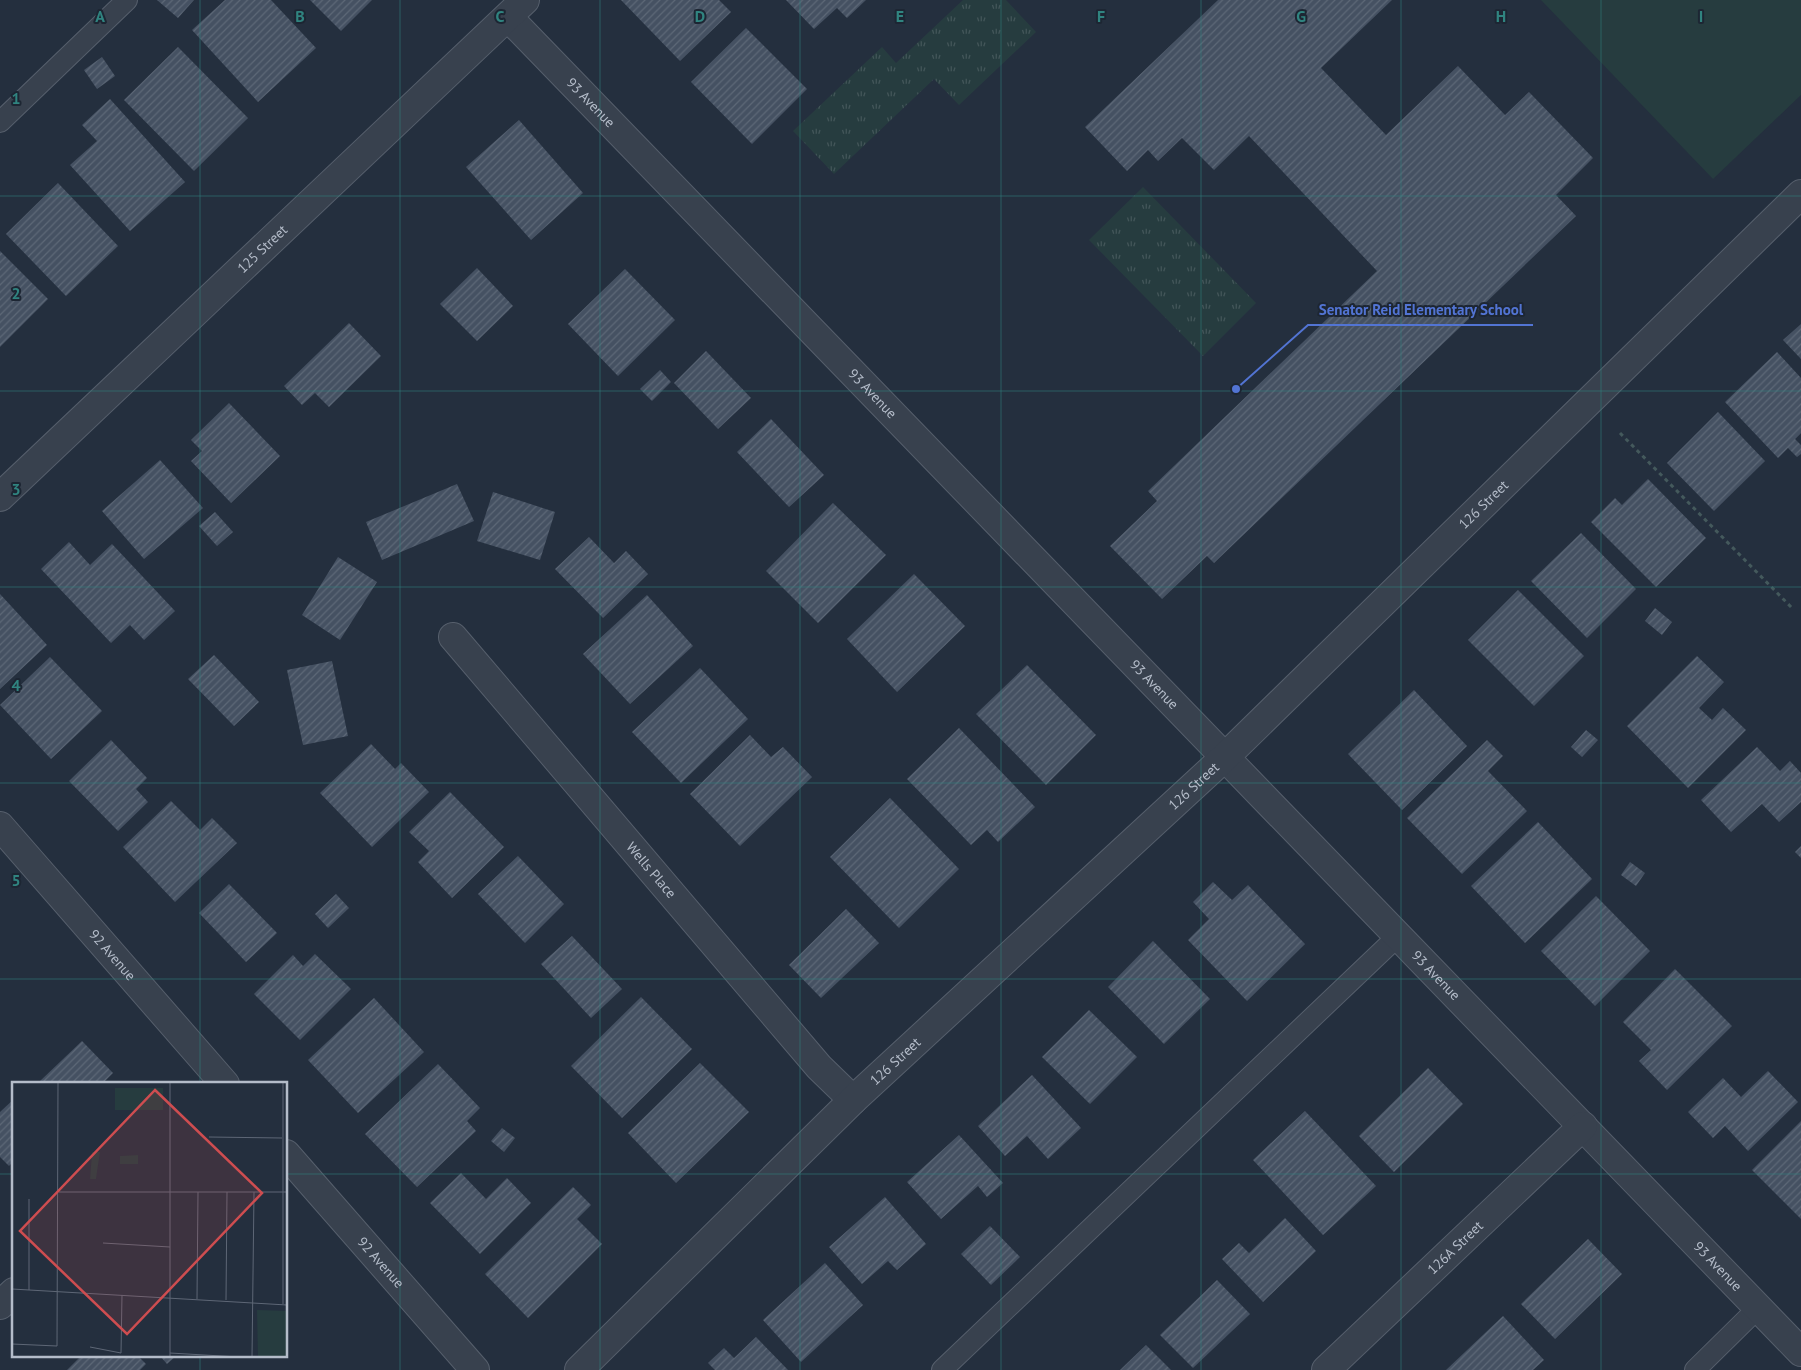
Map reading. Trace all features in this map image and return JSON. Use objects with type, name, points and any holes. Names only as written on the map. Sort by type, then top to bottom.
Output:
[{"type":"street","name":"125 Street","points":[[0,497],[516,9]]},
{"type":"street","name":"93 Avenue","points":[[516,9],[1225,757],[1801,1352]]},
{"type":"street","name":"126 Street","points":[[579,1370],[853,1100],[1225,757],[1801,194]]},
{"type":"street","name":"Wells Place","points":[[452,637],[812,1059],[853,1100]]},
{"type":"street","name":"92 Avenue","points":[[0,826],[223,1082]]},
{"type":"street","name":"126A Street","points":[[1326,1370],[1583,1126]]},
{"type":"street","name":"92 Avenue","points":[[288,1156],[475,1370]]},
{"type":"street","points":[[0,1305],[12,1294]]},
{"type":"lane","points":[[0,122],[127,0]]},
{"type":"lane","points":[[942,1370],[1398,936]]},
{"type":"lane","points":[[1695,1370],[1758,1308]]},
{"type":"path","points":[[1620,434],[1793,609]]},
{"type":"green space","points":[[963,0],[1006,0],[1036,32],[959,105],[934,79],[834,174],[793,131],[882,47],[896,63]]},
{"type":"green space","points":[[1541,0],[1801,0],[1801,95],[1713,179]]},
{"type":"green space","points":[[1143,187],[1256,303],[1203,356],[1089,240]]},
{"type":"building","points":[[157,0],[194,0],[178,18]]},
{"type":"building","points":[[225,0],[271,0],[316,48],[258,102],[192,30]]},
{"type":"building","points":[[310,0],[372,0],[341,31]]},
{"type":"building","points":[[621,0],[719,0],[731,12],[680,61]]},
{"type":"building","points":[[786,0],[866,0],[847,18],[837,8],[814,29]]},
{"type":"building","points":[[1218,0],[1392,0],[1321,68],[1386,135],[1458,66],[1505,115],[1529,92],[1593,158],[1556,195],[1576,216],[1214,563],[1207,556],[1162,599],[1110,546],[1157,501],[1148,491],[1377,271],[1249,136],[1214,170],[1182,138],[1158,161],[1148,150],[1127,171],[1085,127]]},
{"type":"building","points":[[746,28],[807,89],[752,144],[691,82]]},
{"type":"building","points":[[178,47],[248,118],[194,171],[124,100]]},
{"type":"building","points":[[102,57],[115,76],[97,89],[84,70]]},
{"type":"building","points":[[110,99],[185,182],[130,231],[70,165],[97,141],[82,125]]},
{"type":"building","points":[[519,120],[583,193],[531,240],[466,167]]},
{"type":"building","points":[[58,183],[118,246],[66,296],[6,234]]},
{"type":"building","points":[[0,251],[48,299],[0,347]]},
{"type":"building","points":[[477,268],[513,306],[477,341],[440,304]]},
{"type":"building","points":[[625,269],[675,320],[618,376],[568,324]]},
{"type":"building","points":[[349,323],[381,356],[329,407],[315,393],[302,405],[284,386]]},
{"type":"building","points":[[1801,324],[1801,359],[1783,340]]},
{"type":"building","points":[[706,351],[751,398],[718,429],[674,383]]},
{"type":"building","points":[[1777,352],[1801,378],[1801,433],[1795,439],[1801,445],[1801,454],[1797,457],[1788,448],[1778,458],[1725,402]]},
{"type":"building","points":[[660,370],[671,382],[652,401],[640,389]]},
{"type":"building","points":[[229,403],[280,456],[231,503],[191,461],[202,451],[191,440]]},
{"type":"building","points":[[1718,412],[1765,461],[1714,511],[1667,463]]},
{"type":"building","points":[[771,419],[824,475],[789,507],[737,452]]},
{"type":"building","points":[[160,460],[203,508],[144,559],[102,511]]},
{"type":"building","points":[[1648,479],[1706,538],[1656,587],[1591,522],[1615,498],[1622,505]]},
{"type":"building","points":[[457,484],[474,521],[382,560],[366,522]]},
{"type":"building","points":[[493,492],[555,512],[540,560],[477,541]]},
{"type":"building","points":[[833,503],[886,555],[818,623],[766,571]]},
{"type":"building","points":[[215,512],[233,532],[217,546],[199,526]]},
{"type":"building","points":[[1581,533],[1636,589],[1587,638],[1531,581]]},
{"type":"building","points":[[589,537],[614,563],[626,551],[648,574],[603,618],[555,569]]},
{"type":"building","points":[[69,542],[90,565],[112,544],[175,611],[144,640],[130,625],[111,643],[41,569]]},
{"type":"building","points":[[338,557],[377,582],[340,640],[302,615]]},
{"type":"building","points":[[914,574],[965,626],[897,692],[847,639]]},
{"type":"building","points":[[1518,590],[1584,656],[1534,706],[1468,640]]},
{"type":"building","points":[[0,594],[47,645],[0,689]]},
{"type":"building","points":[[647,595],[693,646],[630,704],[583,654]]},
{"type":"building","points":[[1655,608],[1672,622],[1662,635],[1645,621]]},
{"type":"building","points":[[214,655],[259,702],[234,726],[188,679]]},
{"type":"building","points":[[1697,656],[1724,682],[1699,708],[1712,720],[1723,708],[1746,730],[1688,788],[1627,726]]},
{"type":"building","points":[[50,657],[102,711],[51,759],[0,705]]},
{"type":"building","points":[[332,661],[348,736],[303,745],[287,670]]},
{"type":"building","points":[[1027,665],[1096,735],[1046,785],[976,714]]},
{"type":"building","points":[[700,668],[748,719],[681,783],[632,732]]},
{"type":"building","points":[[1414,690],[1467,746],[1402,810],[1348,754]]},
{"type":"building","points":[[959,728],[1035,807],[998,842],[987,830],[971,845],[907,779]]},
{"type":"building","points":[[1586,730],[1598,740],[1582,757],[1571,747]]},
{"type":"building","points":[[750,735],[771,757],[783,747],[812,777],[740,846],[690,794]]},
{"type":"building","points":[[111,740],[147,778],[136,789],[148,802],[118,831],[69,781]]},
{"type":"building","points":[[1487,740],[1503,756],[1488,771],[1527,811],[1462,874],[1407,818]]},
{"type":"building","points":[[371,744],[395,769],[401,763],[429,792],[372,847],[320,793]]},
{"type":"building","points":[[1757,747],[1780,771],[1790,761],[1801,773],[1801,802],[1779,822],[1762,804],[1731,832],[1701,800]]},
{"type":"building","points":[[450,792],[504,847],[452,898],[418,862],[429,851],[409,832]]},
{"type":"building","points":[[890,798],[959,869],[899,928],[830,857]]},
{"type":"building","points":[[171,801],[200,830],[212,818],[237,843],[175,902],[123,847]]},
{"type":"building","points":[[1538,822],[1592,879],[1525,943],[1471,886]]},
{"type":"building","points":[[1801,846],[1801,858],[1795,852]]},
{"type":"building","points":[[518,856],[564,904],[525,943],[478,894]]},
{"type":"building","points":[[1630,862],[1645,873],[1636,886],[1621,875]]},
{"type":"building","points":[[1213,882],[1232,900],[1248,885],[1305,944],[1247,1001],[1188,940],[1209,919],[1193,902]]},
{"type":"building","points":[[229,884],[277,933],[246,962],[199,913]]},
{"type":"building","points":[[336,894],[349,908],[328,928],[315,914]]},
{"type":"building","points":[[1596,896],[1650,951],[1595,1006],[1541,951]]},
{"type":"building","points":[[846,909],[879,943],[821,998],[789,965]]},
{"type":"building","points":[[572,936],[622,989],[591,1018],[541,964]]},
{"type":"building","points":[[1153,941],[1210,999],[1164,1044],[1108,987]]},
{"type":"building","points":[[315,954],[351,989],[300,1040],[254,994],[293,955],[303,966]]},
{"type":"building","points":[[1675,969],[1732,1026],[1667,1090],[1639,1061],[1651,1050],[1623,1022]]},
{"type":"building","points":[[641,997],[692,1049],[622,1118],[571,1066]]},
{"type":"building","points":[[374,998],[424,1052],[358,1113],[308,1060]]},
{"type":"building","points":[[1089,1010],[1137,1057],[1090,1104],[1042,1057]]},
{"type":"building","points":[[82,1041],[113,1073],[104,1082],[40,1081]]},
{"type":"building","points":[[700,1063],[749,1112],[676,1183],[628,1133]]},
{"type":"building","points":[[438,1064],[480,1108],[467,1121],[476,1131],[417,1187],[365,1134]]},
{"type":"building","points":[[1428,1068],[1463,1104],[1394,1172],[1359,1136]]},
{"type":"building","points":[[1768,1071],[1798,1102],[1748,1151],[1725,1126],[1713,1138],[1688,1112],[1723,1078],[1741,1097]]},
{"type":"building","points":[[1032,1075],[1081,1128],[1048,1159],[1027,1136],[1005,1156],[978,1126]]},
{"type":"building","points":[[12,1101],[12,1163],[9,1166],[0,1157],[0,1112]]},
{"type":"building","points":[[1305,1111],[1376,1186],[1323,1235],[1253,1160]]},
{"type":"building","points":[[1801,1121],[1801,1219],[1752,1170]]},
{"type":"building","points":[[502,1128],[515,1138],[504,1152],[491,1141]]},
{"type":"building","points":[[959,1135],[1003,1183],[987,1197],[978,1186],[941,1219],[907,1182]]},
{"type":"building","points":[[461,1173],[486,1199],[507,1178],[531,1203],[480,1254],[430,1203]]},
{"type":"building","points":[[573,1187],[591,1205],[577,1219],[602,1244],[528,1318],[485,1274]]},
{"type":"building","points":[[885,1197],[926,1244],[897,1270],[888,1261],[862,1284],[829,1247]]},
{"type":"building","points":[[1285,1218],[1316,1251],[1263,1302],[1222,1259],[1239,1243],[1249,1253]]},
{"type":"building","points":[[990,1226],[1020,1257],[991,1285],[961,1254]]},
{"type":"building","points":[[1588,1239],[1622,1274],[1555,1339],[1521,1304]]},
{"type":"building","points":[[825,1263],[863,1305],[801,1362],[763,1320]]},
{"type":"building","points":[[1217,1280],[1250,1314],[1193,1368],[1160,1335]]},
{"type":"building","points":[[1503,1316],[1544,1360],[1533,1370],[1446,1370]]},
{"type":"building","points":[[756,1337],[788,1370],[715,1370],[708,1363],[724,1348],[734,1358]]},
{"type":"building","points":[[1146,1345],[1171,1370],[1120,1370]]},
{"type":"building","points":[[79,1358],[140,1358],[146,1364],[140,1370],[67,1370]]},
{"type":"building","points":[[162,1358],[174,1358],[167,1364]]},
{"type":"place","name":"Senator Reid Elementary School","points":[[1236,389]]}]
